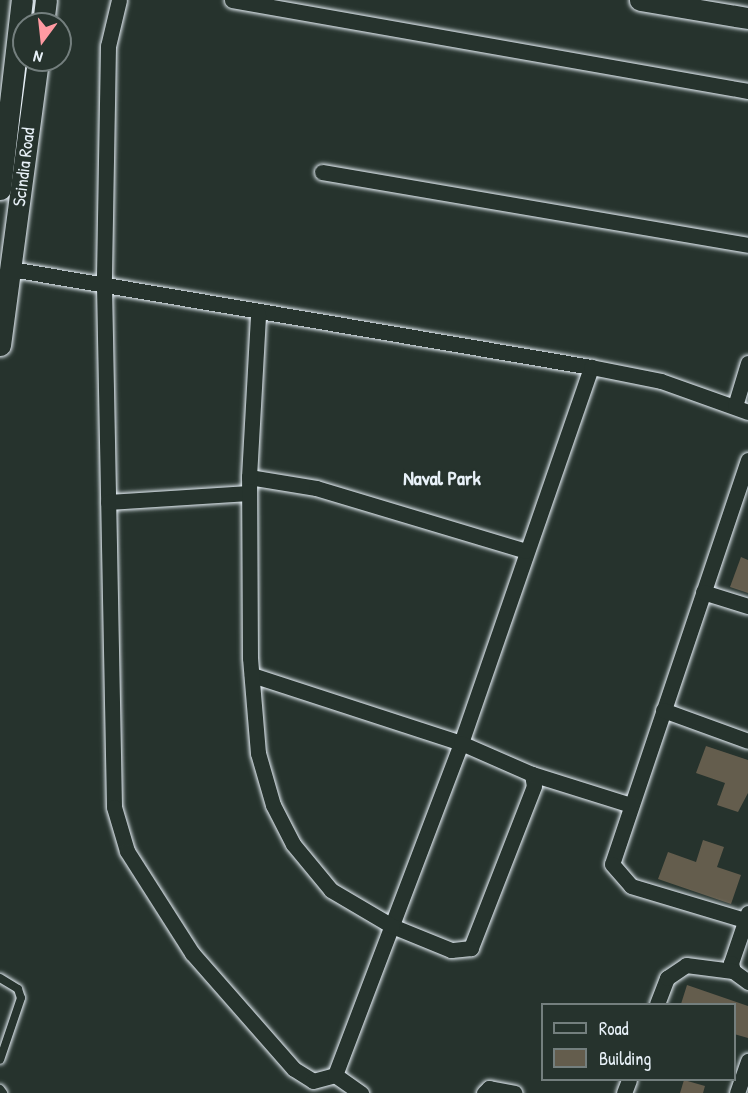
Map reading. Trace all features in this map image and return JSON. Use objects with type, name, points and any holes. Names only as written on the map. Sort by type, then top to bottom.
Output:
[{"type":"main road","name":"Scindia Road","points":[[1,331],[11,269],[4,144],[22,0]]},
{"type":"main road","points":[[639,0],[748,18]]},
{"type":"main road","name":"Scindia Road","points":[[7,193],[35,72]]},
{"type":"street","points":[[119,0],[108,46],[104,285],[114,807],[127,851],[229,1000],[294,1069],[313,1082],[335,1075]]},
{"type":"street","points":[[232,0],[748,91]]},
{"type":"street","points":[[322,172],[748,245]]},
{"type":"street","points":[[11,269],[258,314],[591,367],[661,381],[742,409],[748,363]]},
{"type":"street","points":[[258,314],[249,485],[252,675],[264,779],[293,844],[332,890],[392,926],[451,950],[471,948],[534,786],[532,774]]},
{"type":"street","points":[[335,1075],[461,743],[591,367]]},
{"type":"street","points":[[733,971],[747,918],[621,881],[612,864],[748,460]]},
{"type":"street","points":[[108,502],[249,485],[316,488],[526,551]]},
{"type":"street","points":[[703,592],[748,606]]},
{"type":"street","points":[[252,675],[461,743],[532,774],[631,805]]},
{"type":"street","points":[[663,710],[748,741]]},
{"type":"street","points":[[658,1003],[667,978],[686,965],[733,971],[748,982]]},
{"type":"street","points":[[737,1093],[748,1062]]},
{"type":"street","points":[[335,1075],[360,1093]]},
{"type":"street","points":[[484,1093],[489,1088],[515,1093]]},
{"type":"lane","points":[[0,978],[18,989],[21,998],[0,1060]]},
{"type":"lane","points":[[0,1089],[3,1093]]},
{"type":"building","points":[[741,557],[748,560],[748,593],[730,587]]},
{"type":"building","points":[[706,746],[748,760],[748,793],[738,812],[717,805],[725,783],[696,773]]},
{"type":"building","points":[[703,840],[724,847],[717,867],[741,875],[731,904],[658,879],[668,852],[696,862]]},
{"type":"building","points":[[687,985],[748,1006],[748,1038],[736,1035],[736,1003],[681,1003]]},
{"type":"building","points":[[684,1081],[705,1086],[703,1093],[680,1093]]},
{"type":"district","name":"Naval Park","points":[[442,477]]}]
